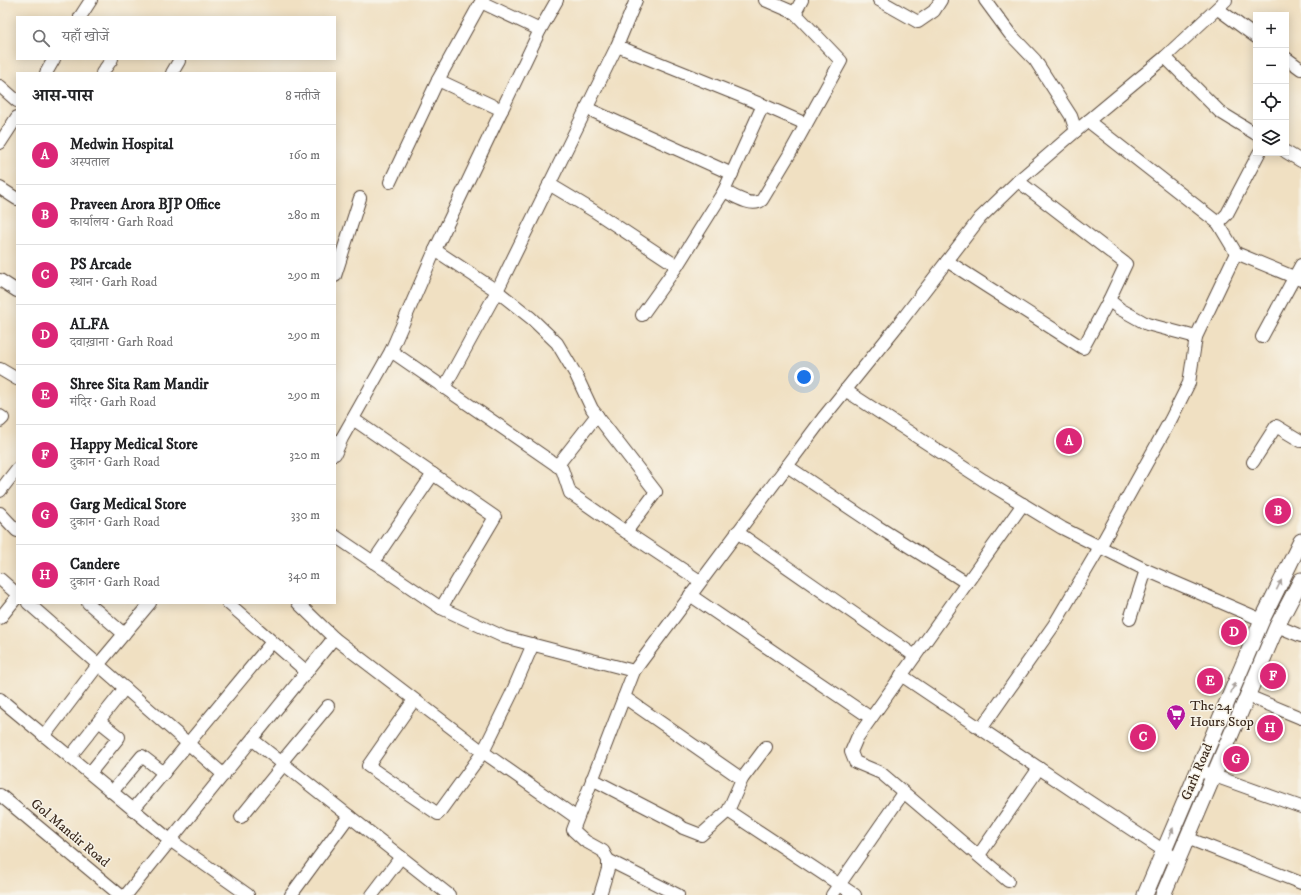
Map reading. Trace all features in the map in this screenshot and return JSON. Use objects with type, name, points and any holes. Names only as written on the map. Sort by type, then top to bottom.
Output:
[{"type":"main road","name":"Garh Road","points":[[1145,895],[1262,620],[1301,541]]},
{"type":"main road","name":"Garh Road","points":[[1163,895],[1263,659],[1301,580]]},
{"type":"main road","points":[[1248,653],[1263,659]]},
{"type":"main road","points":[[1183,806],[1198,813]]},
{"type":"street","points":[[81,16],[91,0]]},
{"type":"street","points":[[336,450],[339,436],[353,419],[391,352],[436,250],[502,110],[540,30],[557,0]]},
{"type":"street","points":[[444,388],[497,291],[617,46],[636,0]]},
{"type":"street","points":[[724,191],[751,203],[758,203],[762,200],[841,61],[795,13],[764,0]]},
{"type":"street","points":[[795,13],[802,0]]},
{"type":"street","points":[[879,0],[918,22],[934,11],[941,0]]},
{"type":"street","points":[[984,0],[1010,34],[1035,60],[1071,116],[1076,131]]},
{"type":"street","points":[[678,895],[608,860],[603,852],[585,841],[573,830],[634,671],[700,581],[845,390],[898,325],[980,218],[1018,181],[1165,57],[1226,0]]},
{"type":"street","points":[[390,182],[438,80],[481,2],[540,30]]},
{"type":"street","points":[[1218,9],[1253,35]]},
{"type":"street","points":[[617,46],[806,124]]},
{"type":"street","points":[[1165,57],[1220,112],[1253,132]]},
{"type":"street","points":[[47,72],[53,60]]},
{"type":"street","points":[[103,72],[111,60]]},
{"type":"street","points":[[1289,60],[1301,69]]},
{"type":"street","points":[[173,72],[180,61]]},
{"type":"street","points":[[438,80],[502,110]]},
{"type":"street","points":[[0,86],[16,100]]},
{"type":"street","points":[[642,315],[677,266],[724,191],[763,105]]},
{"type":"street","points":[[586,108],[732,174]]},
{"type":"street","points":[[0,143],[16,119]]},
{"type":"street","points":[[1088,121],[1218,223],[1236,253],[1298,278]]},
{"type":"street","points":[[1289,154],[1301,161]]},
{"type":"street","points":[[1218,223],[1227,214],[1257,156]]},
{"type":"street","points":[[947,261],[1083,348],[1109,300],[1126,264],[1018,181]]},
{"type":"street","points":[[549,184],[594,211],[677,266]]},
{"type":"street","points":[[0,188],[16,197]]},
{"type":"street","points":[[336,273],[360,198]]},
{"type":"street","points":[[436,250],[497,291],[531,318],[557,343],[576,375],[592,409],[656,492],[626,532]]},
{"type":"street","points":[[981,729],[1054,625],[1100,547],[1171,419],[1189,383],[1196,336],[1236,253]]},
{"type":"street","points":[[1262,337],[1298,278],[1301,265]]},
{"type":"street","points":[[0,280],[16,288]]},
{"type":"street","points":[[1109,300],[1120,309],[1147,324],[1196,336]]},
{"type":"street","points":[[391,352],[562,469],[570,493],[700,581]]},
{"type":"street","points":[[0,369],[16,378]]},
{"type":"street","points":[[845,390],[983,480],[1062,528],[1146,570],[1262,620]]},
{"type":"street","points":[[557,466],[597,415]]},
{"type":"street","points":[[0,416],[3,418],[0,421]]},
{"type":"street","points":[[353,419],[495,517],[441,608]]},
{"type":"street","points":[[1253,462],[1276,426],[1301,441]]},
{"type":"street","points":[[787,466],[878,528],[967,583]]},
{"type":"street","points":[[0,491],[16,470]]},
{"type":"street","points":[[374,562],[433,474]]},
{"type":"street","points":[[1008,881],[881,773],[855,762],[851,752],[857,738],[1023,504]]},
{"type":"street","points":[[0,513],[16,529]]},
{"type":"street","points":[[737,532],[915,656]]},
{"type":"street","points":[[336,537],[441,608],[504,637],[634,671]]},
{"type":"street","points":[[1130,619],[1146,570]]},
{"type":"street","points":[[0,579],[16,593]]},
{"type":"street","points":[[690,595],[871,718]]},
{"type":"street","points":[[0,618],[16,598]]},
{"type":"street","points":[[29,604],[224,775]]},
{"type":"street","points":[[89,604],[124,634]]},
{"type":"street","points":[[44,736],[98,665],[149,604]]},
{"type":"street","points":[[229,604],[307,672]]},
{"type":"street","points":[[299,604],[334,638],[414,700],[483,752],[577,818]]},
{"type":"street","points":[[1278,626],[1301,636]]},
{"type":"street","points":[[126,895],[253,740],[334,638]]},
{"type":"street","points":[[133,810],[272,642]]},
{"type":"street","points":[[414,700],[368,766],[438,814],[483,752],[511,695],[533,644]]},
{"type":"street","points":[[901,675],[1178,860]]},
{"type":"street","points":[[70,757],[125,688]]},
{"type":"street","points":[[1248,696],[1301,718]]},
{"type":"street","points":[[624,697],[742,779]]},
{"type":"street","points":[[0,699],[170,840],[248,895]]},
{"type":"street","points":[[241,817],[284,764],[284,760],[328,706]]},
{"type":"street","points":[[90,773],[119,737],[99,721]]},
{"type":"street","points":[[253,740],[449,895]]},
{"type":"street","points":[[592,779],[677,823],[683,828],[701,835],[728,811],[742,779],[766,747]]},
{"type":"street","points":[[112,792],[142,756],[164,773]]},
{"type":"street","points":[[979,855],[1039,768]]},
{"type":"street","points":[[1198,770],[1301,807]]},
{"type":"street","points":[[832,895],[903,792]]},
{"type":"street","name":"Gol Mandir Road","points":[[0,795],[120,895]]},
{"type":"street","points":[[728,811],[854,895]]},
{"type":"street","points":[[292,895],[349,816]]},
{"type":"street","points":[[1187,838],[1301,883]]},
{"type":"street","points":[[372,895],[401,857]]},
{"type":"street","points":[[600,895],[608,869],[608,860]]},
{"type":"place","name":"Medwin Hospital","points":[[1069,441]]},
{"type":"place","name":"Praveen Arora BJP Office","points":[[1278,511]]},
{"type":"place","name":"ALFA","points":[[1234,632]]},
{"type":"place","name":"Happy Medical Store","points":[[1273,676]]},
{"type":"place","name":"Shree Sita Ram Mandir","points":[[1210,681]]},
{"type":"place","name":"Candere","points":[[1270,728]]},
{"type":"place","name":"The 24 Hours Stop","points":[[1176,731]]},
{"type":"place","name":"PS Arcade","points":[[1143,737]]},
{"type":"place","name":"Garg Medical Store","points":[[1236,759]]}]
